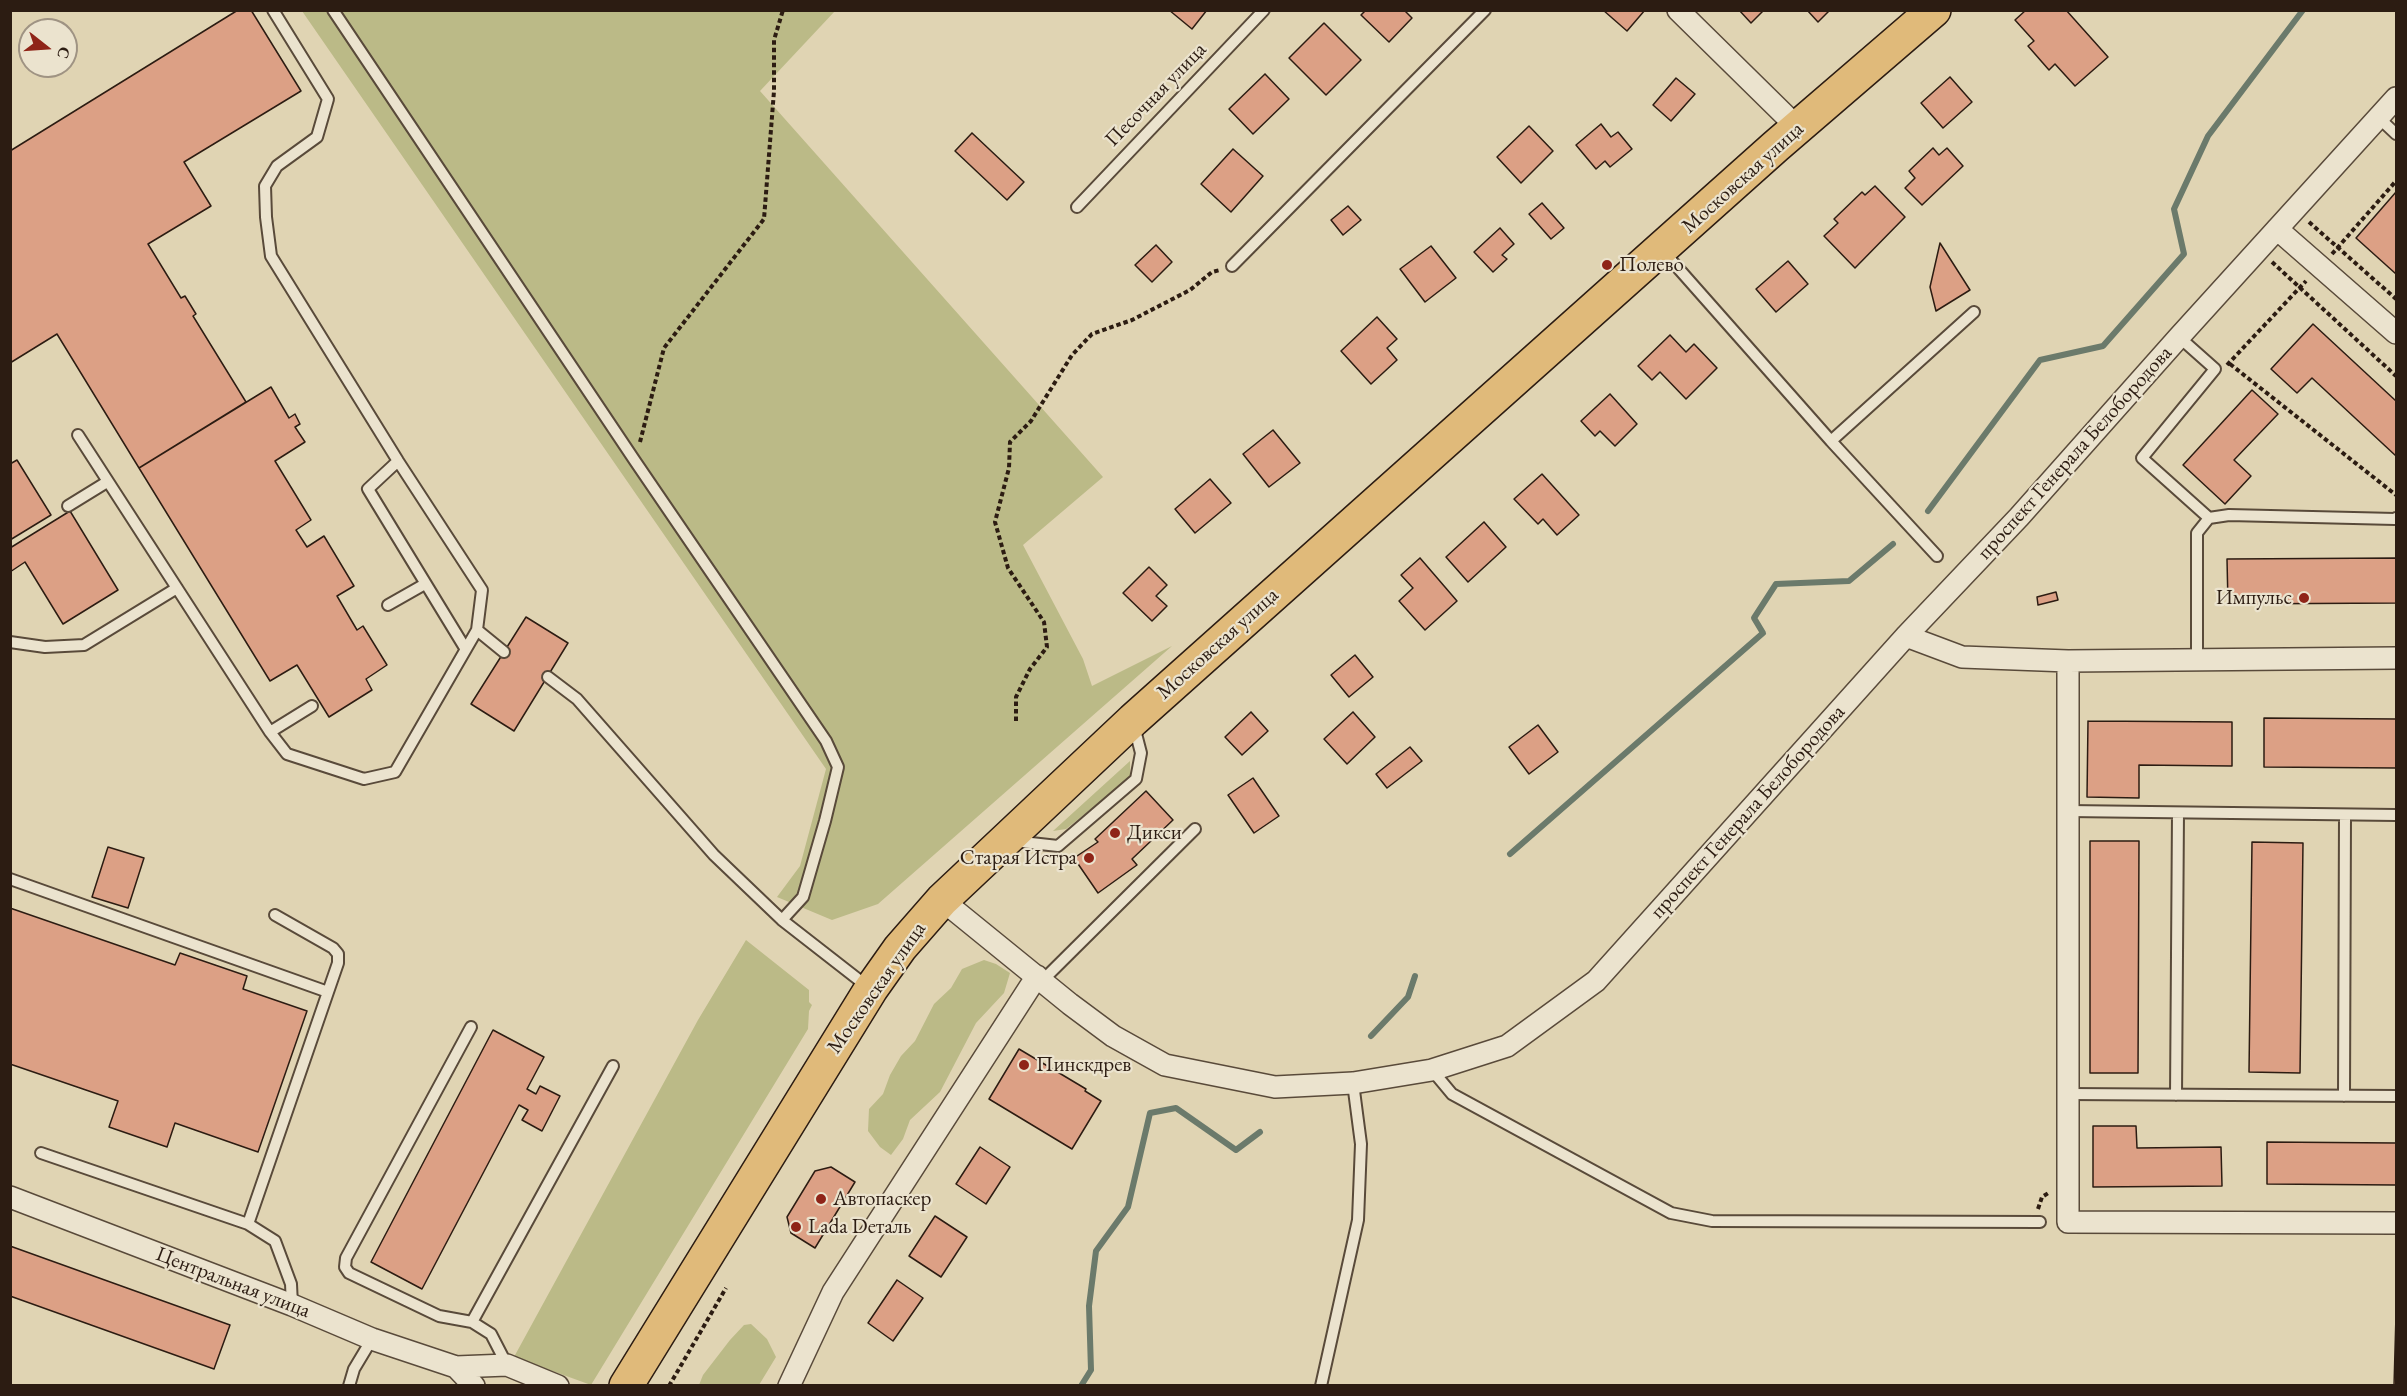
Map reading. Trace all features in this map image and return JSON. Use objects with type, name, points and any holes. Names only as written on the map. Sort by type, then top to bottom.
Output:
[{"type":"main road","name":"Московская улица","points":[[626,1386],[870,990],[900,948],[942,900],[1003,840],[1133,720],[1798,128],[1935,10]]},
{"type":"street","points":[[1678,10],[1798,128]]},
{"type":"street","name":"проспект Генерала Белобородова","points":[[942,900],[1113,1036],[1165,1065],[1275,1087],[1353,1083],[1432,1071],[1507,1046],[1596,981],[1906,636],[2012,525],[2179,337],[2397,98]]},
{"type":"street","points":[[2277,229],[2397,333]]},
{"type":"street","points":[[1906,636],[1962,657],[2068,661],[2397,658]]},
{"type":"street","points":[[2068,661],[2068,1222],[2397,1222]]},
{"type":"street","points":[[789,1386],[833,1292],[1040,978]]},
{"type":"street","name":"Центральная улица","points":[[10,1197],[292,1305],[372,1339],[456,1367]]},
{"type":"street","points":[[456,1367],[507,1365],[558,1386]]},
{"type":"street","points":[[456,1367],[474,1386]]},
{"type":"lane","points":[[78,435],[270,732],[287,754],[364,779],[395,772],[477,630],[482,590],[398,461],[271,256],[265,186],[277,166],[317,137],[328,99],[273,10]]},
{"type":"lane","points":[[333,10],[826,741],[838,767],[825,821],[803,897],[782,920]]},
{"type":"lane","name":"Песочная улица","points":[[1077,207],[1264,10]]},
{"type":"lane","points":[[1232,266],[1485,10]]},
{"type":"lane","points":[[2379,118],[2397,134]]},
{"type":"lane","points":[[1662,250],[1831,441],[1937,556]]},
{"type":"lane","points":[[1831,441],[1974,312]]},
{"type":"lane","points":[[2179,337],[2215,369],[2142,458],[2209,518]]},
{"type":"lane","points":[[398,461],[368,489],[465,648]]},
{"type":"lane","points":[[68,506],[107,482]]},
{"type":"lane","points":[[2197,660],[2197,533],[2209,518],[2229,515],[2397,518]]},
{"type":"lane","points":[[388,605],[425,584]]},
{"type":"lane","points":[[10,642],[45,648],[84,645],[177,588]]},
{"type":"lane","points":[[477,630],[504,652]]},
{"type":"lane","points":[[548,677],[577,699],[714,855],[782,920],[870,990]]},
{"type":"lane","points":[[270,732],[312,706]]},
{"type":"lane","points":[[1003,840],[1058,846],[1136,779],[1141,753],[1133,720]]},
{"type":"lane","points":[[2068,811],[2397,815]]},
{"type":"lane","points":[[2176,1095],[2178,813]]},
{"type":"lane","points":[[2344,1096],[2345,815]]},
{"type":"lane","points":[[1040,978],[1195,829]]},
{"type":"lane","points":[[10,879],[328,992]]},
{"type":"lane","points":[[248,1224],[338,963],[338,954],[333,948],[275,915]]},
{"type":"lane","points":[[471,1027],[346,1258],[345,1267],[350,1273],[439,1316],[472,1322],[491,1334],[507,1365]]},
{"type":"lane","points":[[472,1322],[613,1066]]},
{"type":"lane","points":[[1432,1071],[1452,1094],[1671,1213],[1712,1221],[2040,1222]]},
{"type":"lane","points":[[1321,1386],[1358,1220],[1361,1144],[1353,1083]]},
{"type":"lane","points":[[2068,1094],[2397,1096]]},
{"type":"lane","points":[[40,1153],[248,1224],[275,1241],[291,1284],[292,1305]]},
{"type":"lane","points":[[349,1386],[354,1370],[372,1339]]},
{"type":"path","points":[[635,461],[664,348],[764,219],[774,91],[774,40],[783,10]]},
{"type":"path","points":[[2303,217],[2397,299]]},
{"type":"path","points":[[2266,257],[2397,376]]},
{"type":"path","points":[[1016,721],[1016,697],[1030,669],[1047,647],[1044,622],[1008,568],[995,522],[1009,468],[1010,442],[1031,421],[1072,355],[1092,334],[1132,320],[1190,290],[1212,272],[1232,266]]},
{"type":"path","points":[[2230,364],[2397,495]]},
{"type":"path","points":[[669,1386],[726,1288]]},
{"type":"shaded area","points":[[302,11],[835,11],[760,91],[1103,477],[1023,545],[1083,659],[1092,686],[1172,646],[878,904],[832,920],[777,897],[800,866],[826,769]]},
{"type":"shaded area","points":[[1130,761],[1130,778],[1066,829],[1053,831]]},
{"type":"shaded area","points":[[746,940],[809,990],[809,1002],[812,1005],[809,1011],[808,1029],[591,1385],[514,1357],[698,1020]]},
{"type":"shaded area","points":[[984,960],[1010,973],[1004,993],[976,1023],[940,1092],[910,1120],[903,1139],[891,1155],[880,1147],[868,1131],[869,1109],[883,1094],[890,1075],[901,1056],[915,1041],[934,1004],[951,988],[962,969]]},
{"type":"shaded area","points":[[751,1324],[767,1339],[776,1357],[759,1385],[699,1385],[703,1375],[730,1340],[744,1325]]},
{"type":"building","points":[[238,10],[251,10],[301,91],[184,162],[211,206],[148,244],[181,298],[185,296],[196,314],[193,316],[246,402],[139,468],[57,334],[10,363],[10,151]]},
{"type":"building","points":[[1169,10],[1207,10],[1192,29]]},
{"type":"building","points":[[1366,10],[1404,10],[1412,18],[1389,42],[1361,15]]},
{"type":"building","points":[[1603,10],[1645,10],[1627,31]]},
{"type":"building","points":[[1739,10],[1764,10],[1751,23]]},
{"type":"building","points":[[1807,10],[1830,10],[1818,22]]},
{"type":"building","points":[[2026,10],[2066,10],[2108,57],[2075,86],[2055,64],[2049,70],[2028,46],[2034,41],[2015,20]]},
{"type":"building","points":[[1324,23],[1361,60],[1326,95],[1289,58]]},
{"type":"building","points":[[1265,74],[1289,99],[1253,134],[1229,109]]},
{"type":"building","points":[[1950,77],[1972,102],[1943,128],[1921,103]]},
{"type":"building","points":[[1676,78],[1695,94],[1671,121],[1653,105]]},
{"type":"building","points":[[1601,124],[1611,137],[1618,132],[1632,149],[1610,167],[1605,161],[1596,169],[1576,145]]},
{"type":"building","points":[[1529,126],[1553,151],[1521,183],[1497,157]]},
{"type":"building","points":[[972,133],[1024,182],[1007,200],[955,151]]},
{"type":"building","points":[[1933,148],[1939,155],[1947,148],[1963,166],[1922,205],[1905,188],[1915,178],[1909,171]]},
{"type":"building","points":[[1233,149],[1263,176],[1231,212],[1201,184]]},
{"type":"building","points":[[1875,186],[1905,217],[1855,268],[1824,236],[1838,223],[1834,219],[1862,192],[1865,195]]},
{"type":"building","points":[[2396,192],[2396,274],[2356,238]]},
{"type":"building","points":[[1542,203],[1564,228],[1551,239],[1529,214]]},
{"type":"building","points":[[1348,206],[1361,220],[1343,235],[1331,220]]},
{"type":"building","points":[[1500,228],[1514,244],[1502,255],[1507,259],[1493,272],[1474,252]]},
{"type":"building","points":[[1940,243],[1970,290],[1936,311],[1930,287]]},
{"type":"building","points":[[1156,245],[1172,262],[1152,282],[1135,265]]},
{"type":"building","points":[[1431,246],[1456,278],[1425,302],[1400,269]]},
{"type":"building","points":[[1788,261],[1808,284],[1776,312],[1756,289]]},
{"type":"building","points":[[1377,317],[1397,339],[1387,348],[1397,360],[1371,384],[1341,351]]},
{"type":"building","points":[[2313,324],[2396,401],[2396,456],[2312,378],[2297,393],[2271,369]]},
{"type":"building","points":[[1670,335],[1686,352],[1694,344],[1717,368],[1686,399],[1660,372],[1652,380],[1638,366]]},
{"type":"building","points":[[271,387],[289,418],[295,414],[300,424],[295,427],[305,442],[275,461],[311,520],[296,530],[307,547],[324,536],[354,586],[337,596],[357,630],[363,626],[387,665],[366,679],[372,690],[329,717],[297,665],[270,681],[139,468]]},
{"type":"building","points":[[2252,390],[2278,414],[2234,460],[2251,476],[2225,504],[2183,465]]},
{"type":"building","points":[[1610,394],[1637,424],[1615,446],[1600,431],[1595,436],[1581,421]]},
{"type":"building","points":[[1273,430],[1300,463],[1269,487],[1243,454]]},
{"type":"building","points":[[17,460],[51,515],[10,540],[10,464]]},
{"type":"building","points":[[1542,474],[1579,515],[1557,535],[1543,519],[1538,524],[1514,499]]},
{"type":"building","points":[[1210,479],[1231,503],[1195,533],[1175,509]]},
{"type":"building","points":[[70,511],[118,590],[63,624],[25,562],[10,572],[10,548]]},
{"type":"building","points":[[1484,522],[1506,547],[1468,582],[1446,557]]},
{"type":"building","points":[[1420,558],[1457,601],[1425,630],[1399,601],[1413,588],[1401,575]]},
{"type":"building","points":[[2396,558],[2396,603],[2228,604],[2227,559]]},
{"type":"building","points":[[1149,567],[1167,585],[1156,596],[1167,606],[1152,621],[1123,593]]},
{"type":"building","points":[[2056,592],[2058,600],[2038,605],[2037,597]]},
{"type":"building","points":[[526,617],[568,643],[514,731],[471,704]]},
{"type":"building","points":[[1355,655],[1373,677],[1349,697],[1331,675]]},
{"type":"building","points":[[1251,712],[1268,731],[1242,755],[1225,737]]},
{"type":"building","points":[[1353,712],[1375,737],[1347,764],[1324,739]]},
{"type":"building","points":[[2264,718],[2396,719],[2396,768],[2264,767]]},
{"type":"building","points":[[2088,721],[2232,722],[2232,766],[2139,765],[2139,798],[2087,797]]},
{"type":"building","points":[[1538,725],[1558,752],[1529,774],[1509,747]]},
{"type":"building","points":[[1410,747],[1422,761],[1387,788],[1376,774]]},
{"type":"building","points":[[1253,778],[1279,816],[1254,833],[1228,795]]},
{"type":"building","points":[[1146,791],[1173,820],[1132,859],[1137,865],[1098,893],[1074,858],[1098,842],[1095,839]]},
{"type":"building","points":[[2090,841],[2139,841],[2138,1073],[2090,1073]]},
{"type":"building","points":[[2252,842],[2303,843],[2300,1073],[2249,1072]]},
{"type":"building","points":[[108,847],[144,858],[128,908],[92,897]]},
{"type":"building","points":[[10,908],[175,965],[180,953],[247,976],[243,989],[307,1011],[258,1152],[175,1123],[167,1147],[109,1127],[118,1101],[10,1064]]},
{"type":"building","points":[[493,1030],[544,1057],[527,1089],[536,1094],[540,1086],[560,1096],[542,1131],[522,1120],[528,1110],[519,1105],[422,1289],[371,1262]]},
{"type":"building","points":[[1019,1049],[1086,1089],[1085,1091],[1101,1101],[1072,1149],[989,1099]]},
{"type":"building","points":[[2093,1126],[2136,1126],[2137,1148],[2221,1147],[2222,1186],[2093,1187]]},
{"type":"building","points":[[2267,1142],[2396,1143],[2396,1185],[2267,1184]]},
{"type":"building","points":[[980,1147],[1010,1167],[986,1204],[956,1184]]},
{"type":"building","name":"Автопаскер","points":[[831,1167],[855,1182],[815,1248],[791,1233],[787,1217],[815,1171]]},
{"type":"building","points":[[935,1216],[967,1237],[941,1277],[909,1256]]},
{"type":"building","points":[[10,1246],[230,1325],[214,1369],[10,1296]]},
{"type":"building","points":[[897,1280],[923,1298],[893,1341],[868,1323]]},
{"type":"building","points":[[2396,1315],[2396,1386],[2394,1386]]},
{"type":"waterway","points":[[1928,511],[2040,360],[2103,346],[2184,254],[2174,209],[2208,136],[2303,10]]},
{"type":"waterway","points":[[1510,854],[1763,633],[1754,618],[1776,584],[1849,581],[1893,544]]},
{"type":"waterway","points":[[1371,1036],[1408,997],[1415,976]]},
{"type":"waterway","points":[[1081,1386],[1091,1370],[1089,1306],[1096,1251],[1128,1207],[1150,1113],[1176,1108],[1236,1150],[1260,1132]]},
{"type":"place","name":"Полево","points":[[1607,265]]},
{"type":"place","name":"Импульс","points":[[2304,598]]},
{"type":"place","name":"Дикси","points":[[1115,833]]},
{"type":"place","name":"Старая Истра","points":[[1089,858]]},
{"type":"place","name":"Пинскдрев","points":[[1024,1065]]},
{"type":"place","name":"Автопаскер","points":[[821,1199]]},
{"type":"place","name":"Lada Dеталь","points":[[796,1227]]}]
